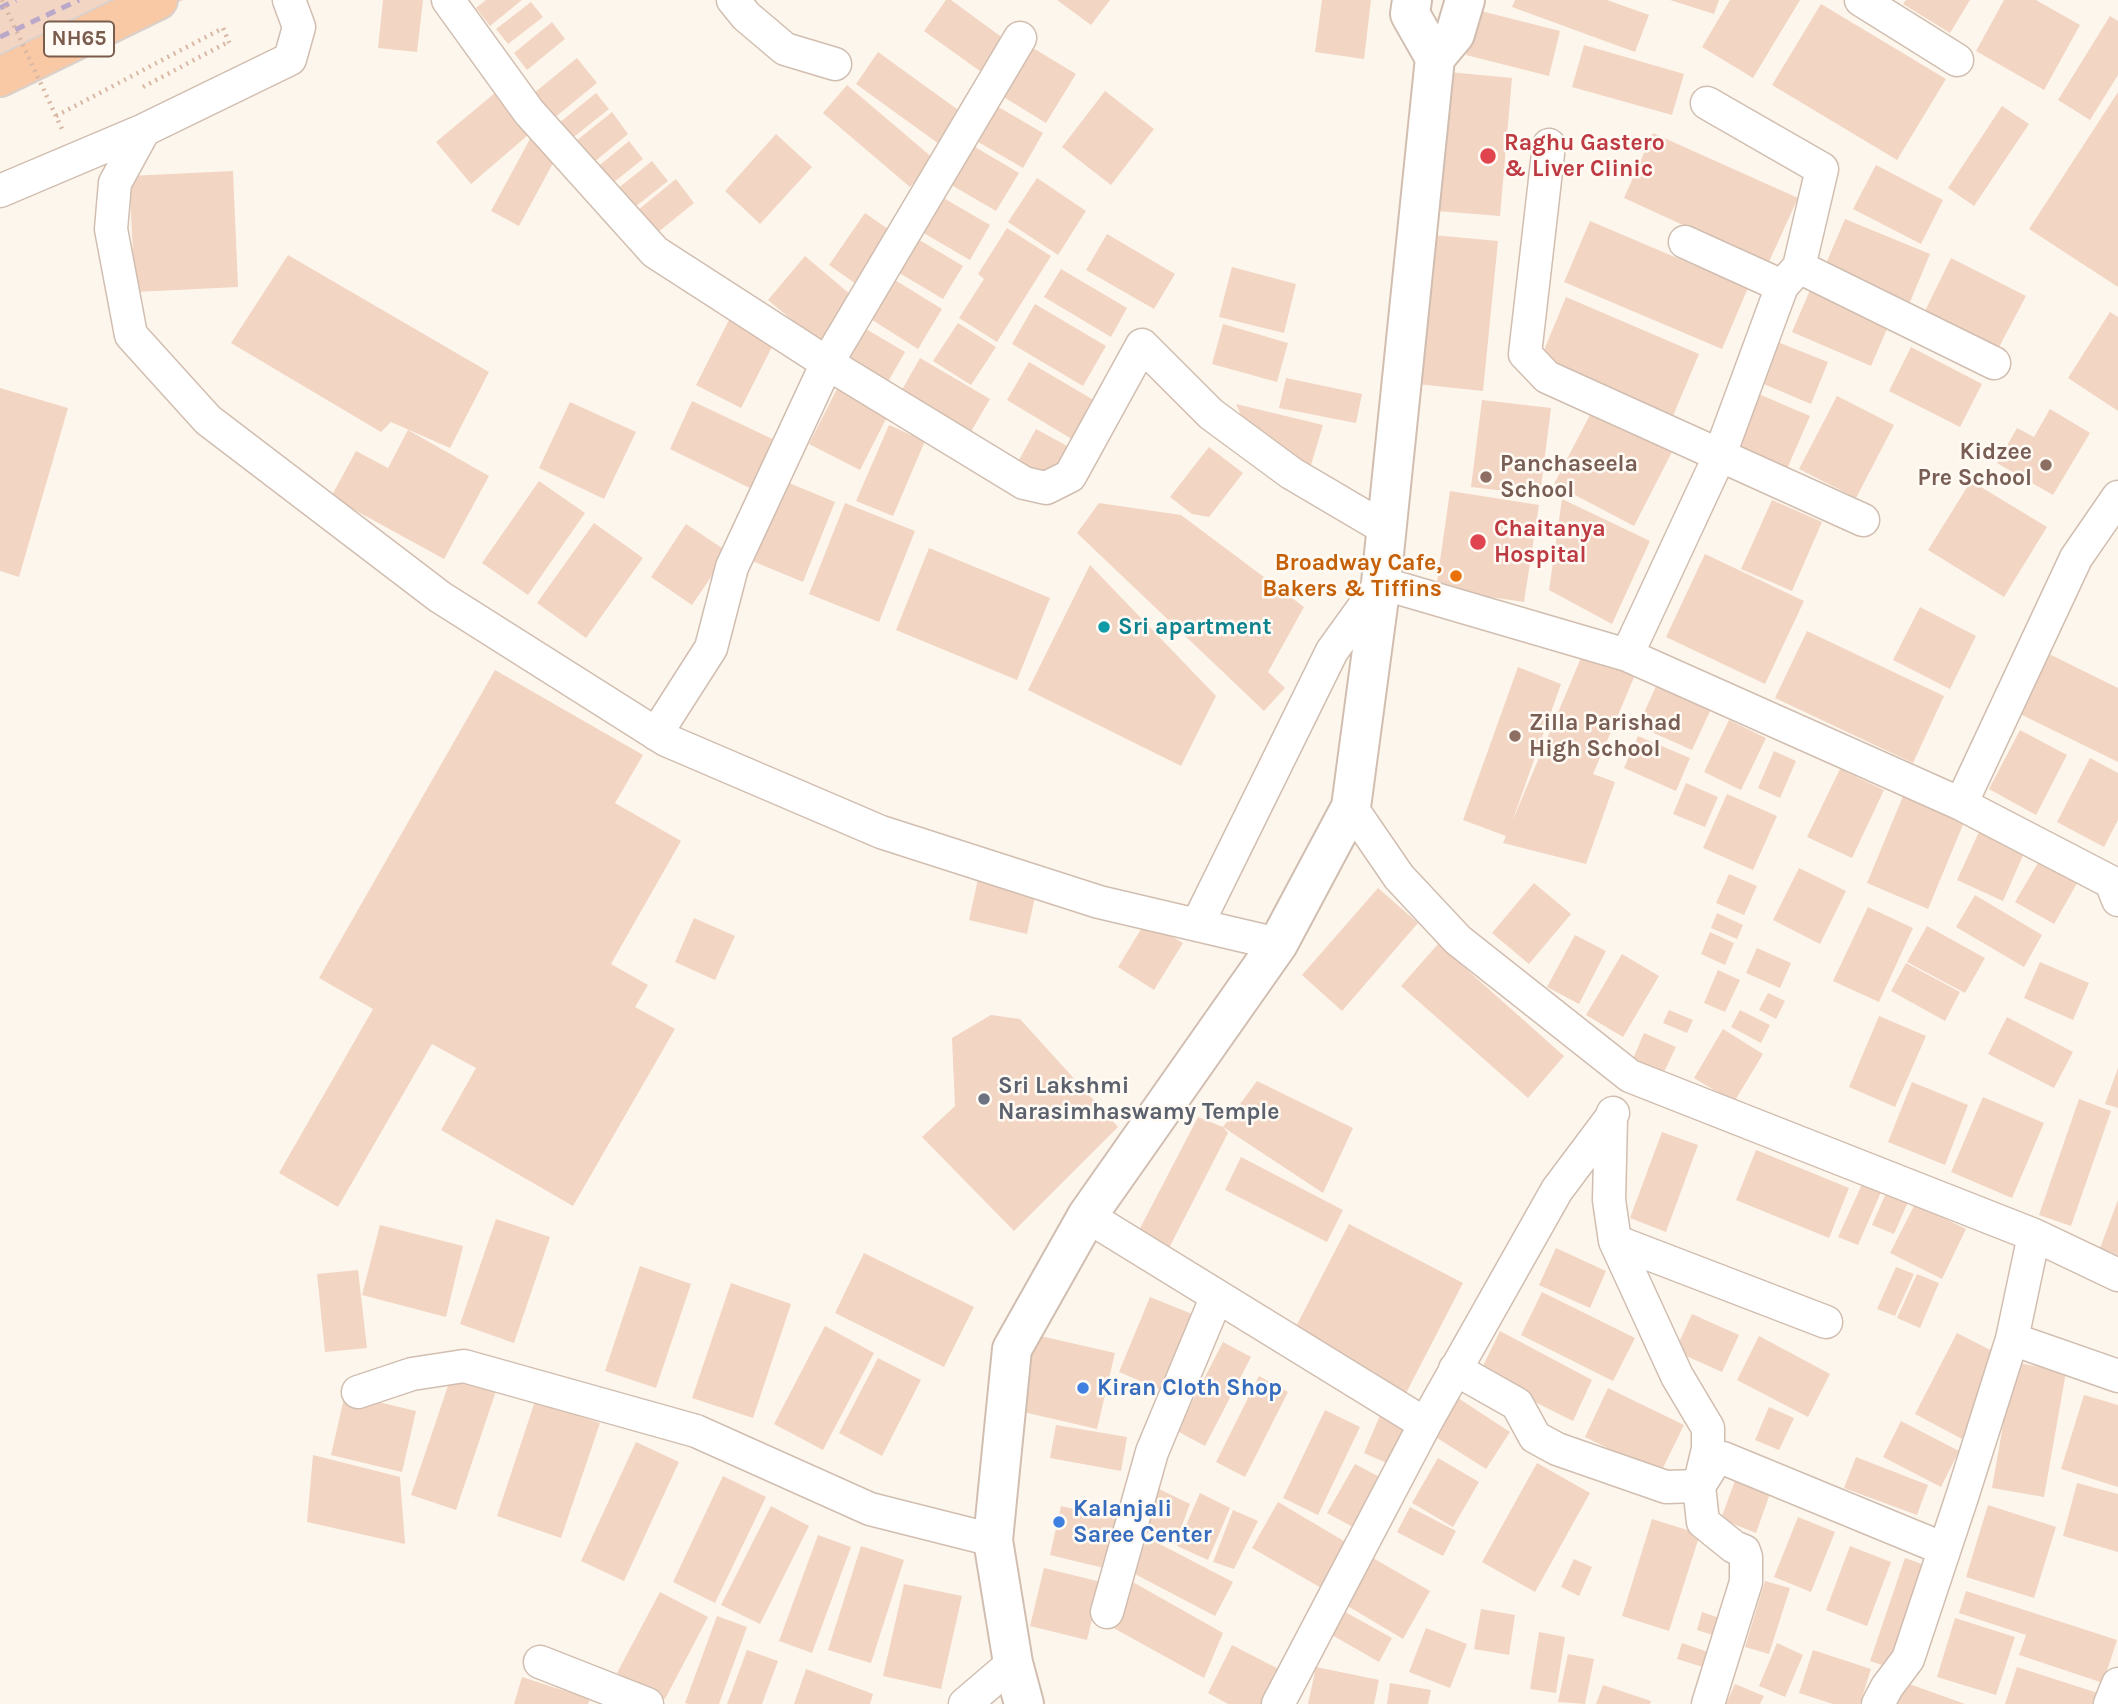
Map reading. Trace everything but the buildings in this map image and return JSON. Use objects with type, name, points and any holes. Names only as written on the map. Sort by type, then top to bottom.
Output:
[{"type":"highway","name":"NH65","points":[[0,77],[158,0]]},
{"type":"street","points":[[0,191],[144,130],[290,59],[299,27],[289,0]]},
{"type":"street","points":[[448,0],[529,112],[655,252],[827,363],[1024,483],[1046,488],[1070,476],[1142,345],[1211,414],[1292,473],[1387,529]]},
{"type":"street","points":[[733,0],[746,16],[785,49],[835,64]]},
{"type":"street","points":[[1412,0],[1410,14],[1435,58]]},
{"type":"street","points":[[1024,1704],[1013,1663],[993,1539],[1012,1349],[1087,1216],[1278,944],[1351,807],[1381,583],[1435,58],[1455,34],[1465,0]]},
{"type":"street","points":[[1861,0],[1956,60]]},
{"type":"street","points":[[656,734],[711,648],[732,566],[827,363],[1020,38]]},
{"type":"street","points":[[1627,655],[1719,457],[1790,277],[1822,169],[1707,103]]},
{"type":"street","points":[[144,130],[116,183],[111,229],[131,335],[208,420],[440,597],[656,734],[881,832],[1099,902],[1278,944]]},
{"type":"street","points":[[1549,145],[1525,354],[1547,377],[1719,457]]},
{"type":"street","points":[[1685,242],[1790,277],[1994,363]]},
{"type":"street","points":[[1719,457],[1721,454],[1863,520]]},
{"type":"street","points":[[1961,804],[2077,558],[2118,497]]},
{"type":"street","points":[[1381,583],[1627,655],[1961,804],[2116,884]]},
{"type":"street","points":[[1197,925],[1332,651],[1381,583]]},
{"type":"street","points":[[1351,807],[1399,877],[1458,940],[1630,1076],[2034,1234],[2118,1275]]},
{"type":"street","points":[[1278,1704],[1455,1369],[1557,1190],[1611,1118],[1630,1076]]},
{"type":"street","points":[[1611,1118],[1609,1200],[1615,1241],[1676,1376],[1708,1428],[1707,1449],[1699,1486],[1703,1522],[1734,1547],[1744,1551],[1748,1570],[1708,1704]]},
{"type":"street","points":[[1087,1216],[1425,1424]]},
{"type":"street","points":[[1878,1704],[1886,1687],[1908,1658],[1962,1497],[2012,1339],[2034,1234]]},
{"type":"street","points":[[1615,1241],[1826,1322]]},
{"type":"street","points":[[1107,1612],[1152,1452],[1217,1296]]},
{"type":"street","points":[[2012,1339],[2118,1376]]},
{"type":"street","points":[[358,1392],[412,1374],[464,1366],[696,1432],[870,1509],[993,1539]]},
{"type":"street","points":[[1455,1369],[1517,1404],[1535,1437],[1557,1449],[1666,1487],[1699,1486]]},
{"type":"street","points":[[1699,1486],[1713,1464],[1723,1458],[1944,1549]]},
{"type":"street","points":[[540,1662],[647,1704]]},
{"type":"street","points":[[965,1704],[1013,1663]]},
{"type":"street","points":[[2110,1704],[2118,1684]]},
{"type":"path","points":[[2,0],[62,129]]},
{"type":"path","points":[[56,116],[223,28]]},
{"type":"railway","points":[[0,8],[16,0]]},
{"type":"railway","points":[[0,37],[79,0]]},
{"type":"place","name":"Raghu Gastero & Liver Clinic","points":[[1488,156]]},
{"type":"place","name":"Kidzee Pre School","points":[[2046,465]]},
{"type":"place","name":"Panchaseela School","points":[[1486,477]]},
{"type":"place","name":"Chaitanya Hospital","points":[[1478,542]]},
{"type":"place","name":"Broadway Cafe, Bakers & Tiffins","points":[[1456,576]]},
{"type":"place","name":"Sri apartment","points":[[1104,627]]},
{"type":"place","name":"Zilla Parishad High School","points":[[1515,736]]},
{"type":"place","name":"Sri Lakshmi Narasimhaswamy Temple","points":[[984,1099]]},
{"type":"place","name":"Kiran Cloth Shop","points":[[1083,1388]]},
{"type":"place","name":"Kalanjali Saree Center","points":[[1059,1522]]}]
